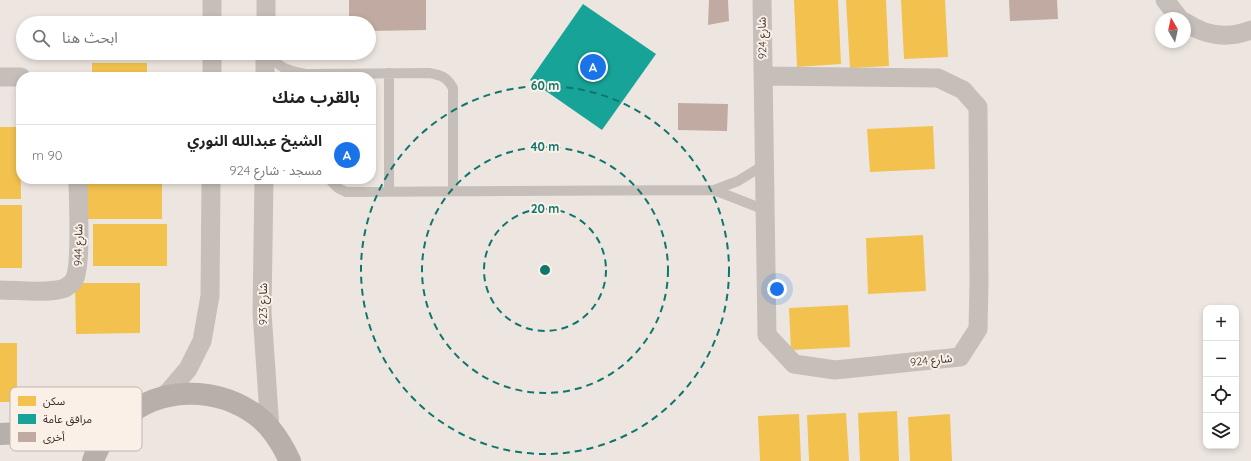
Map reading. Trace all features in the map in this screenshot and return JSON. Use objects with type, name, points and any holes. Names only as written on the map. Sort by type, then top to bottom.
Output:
[{"type":"street","points":[[212,0],[212,16]]},
{"type":"street","points":[[266,0],[266,16]]},
{"type":"street","name":"شارع 924","points":[[762,0],[764,165],[767,335],[794,364],[835,370],[960,357],[978,329],[978,107],[963,90],[938,78],[763,76]]},
{"type":"street","points":[[1191,26],[1209,34],[1226,36],[1251,42]]},
{"type":"street","points":[[1226,36],[1242,34],[1251,30]]},
{"type":"street","points":[[212,60],[212,72]]},
{"type":"street","points":[[265,72],[266,60]]},
{"type":"street","points":[[0,77],[16,77]]},
{"type":"street","name":"شارع 944","points":[[0,290],[54,290],[65,287],[74,282],[77,273],[78,259],[78,184]]},
{"type":"street","points":[[164,397],[188,369],[202,341],[210,296],[211,184]]},
{"type":"street","name":"شارع 923","points":[[264,184],[262,313],[270,429]]},
{"type":"street","points":[[142,406],[164,397],[184,394],[203,394],[222,398],[240,405],[257,416],[282,444],[290,461]]},
{"type":"street","points":[[0,434],[10,433]]},
{"type":"street","points":[[93,461],[98,451]]},
{"type":"lane","points":[[273,60],[278,65],[290,72]]},
{"type":"lane","points":[[376,73],[429,73],[442,76],[449,80],[453,88],[453,191]]},
{"type":"lane","points":[[389,73],[389,191]]},
{"type":"lane","points":[[714,190],[738,180],[764,165]]},
{"type":"lane","points":[[334,184],[346,192],[714,190],[765,211]]},
{"type":"building: سكن","points":[[794,0],[838,0],[841,64],[797,67]]},
{"type":"building: سكن","points":[[846,0],[886,0],[889,66],[850,68]]},
{"type":"building: سكن","points":[[901,0],[945,0],[948,57],[904,59]]},
{"type":"building: سكن","points":[[92,63],[147,63],[147,72],[92,72]]},
{"type":"building: سكن","points":[[933,126],[935,169],[870,172],[867,129]]},
{"type":"building: سكن","points":[[0,127],[16,127],[16,184],[21,184],[21,199],[0,199]]},
{"type":"building: سكن","points":[[87,184],[162,184],[162,219],[87,219]]},
{"type":"building: سكن","points":[[0,205],[22,205],[22,268],[0,268]]},
{"type":"building: سكن","points":[[93,224],[167,224],[167,266],[93,266]]},
{"type":"building: سكن","points":[[923,235],[926,291],[868,294],[866,238]]},
{"type":"building: سكن","points":[[75,283],[140,283],[140,333],[76,334]]},
{"type":"building: سكن","points":[[848,305],[850,347],[791,350],[789,308]]},
{"type":"building: سكن","points":[[0,343],[17,343],[17,387],[10,387],[10,402],[0,402]]},
{"type":"building: سكن","points":[[897,411],[899,461],[860,461],[858,413]]},
{"type":"building: سكن","points":[[846,413],[849,461],[809,461],[807,415]]},
{"type":"building: سكن","points":[[799,414],[801,461],[760,461],[758,416]]},
{"type":"building: سكن","points":[[950,414],[952,461],[910,461],[908,417]]},
{"type":"building: مرافق عامة","points":[[583,4],[656,54],[602,130],[530,80]]},
{"type":"building: أخرى","points":[[349,0],[426,0],[426,30],[376,31],[376,16],[349,16]]},
{"type":"building: أخرى","points":[[709,0],[728,0],[729,21],[708,25]]},
{"type":"building: أخرى","points":[[1009,0],[1057,0],[1058,19],[1010,21]]},
{"type":"building: أخرى","points":[[678,103],[728,104],[727,131],[678,130]]},
{"type":"place","name":"الشيخ عبدالله النوري","points":[[593,67]]}]
